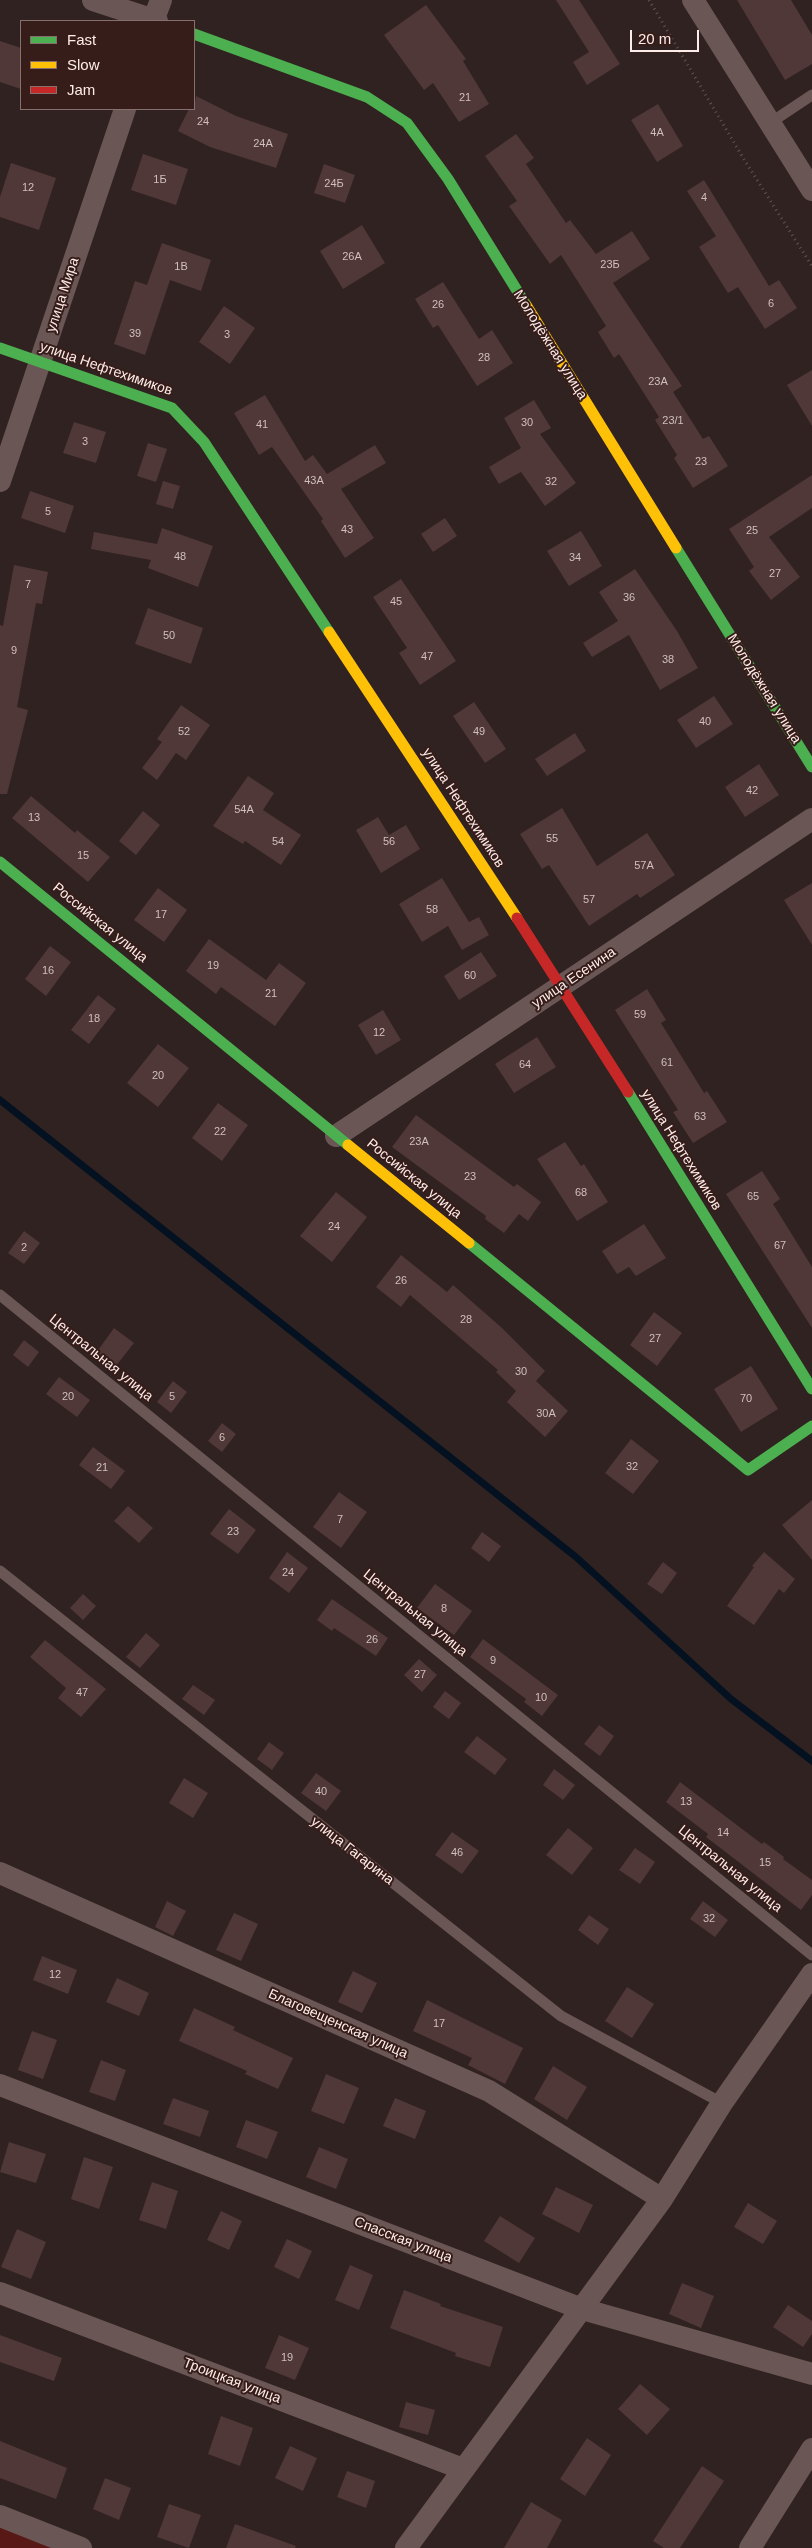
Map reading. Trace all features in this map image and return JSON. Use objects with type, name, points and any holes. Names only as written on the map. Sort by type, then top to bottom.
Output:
[{"type":"street","points":[[93,0],[156,16]]},
{"type":"street","points":[[693,0],[812,190]]},
{"type":"street","name":"Молодёжная улица","points":[[195,34],[368,97],[407,123],[448,179],[812,767]]},
{"type":"street","name":"улица Мира","points":[[0,481],[125,110]]},
{"type":"street","name":"улица Нефтехимиков","points":[[0,348],[172,408],[204,442],[562,986],[812,1389]]},
{"type":"street","name":"улица Есенина","points":[[336,1136],[812,819]]},
{"type":"street","name":"Российская улица","points":[[0,862],[748,1470],[812,1426]]},
{"type":"street","name":"Благовещенская улица","points":[[0,1873],[489,2091],[662,2199]]},
{"type":"street","points":[[406,2548],[662,2199],[722,2103],[812,1974]]},
{"type":"street","name":"Спасская улица","points":[[0,2085],[582,2309],[812,2374]]},
{"type":"street","name":"Троицкая улица","points":[[0,2293],[463,2470]]},
{"type":"street","points":[[753,2547],[812,2449]]},
{"type":"street","points":[[0,2516],[81,2548]]},
{"type":"lane","points":[[770,123],[812,95]]},
{"type":"lane","name":"Центральная улица","points":[[0,1295],[812,1955]]},
{"type":"lane","name":"улица Гагарина","points":[[0,1571],[560,2016],[722,2103]]},
{"type":"path","points":[[649,0],[745,161],[812,266]]},
{"type":"shaded area","points":[[0,2524],[64,2548],[0,2548]]},
{"type":"building","points":[[556,0],[579,0],[620,64],[587,85],[573,62],[589,52]]},
{"type":"building","points":[[737,0],[791,0],[812,35],[812,64],[785,80]]},
{"type":"building","points":[[426,5],[466,59],[463,61],[489,104],[459,122],[433,83],[424,90],[384,35]]},
{"type":"building","points":[[0,41],[20,48],[20,89],[0,82]]},
{"type":"building","points":[[196,96],[236,116],[288,134],[276,168],[210,147],[178,131],[188,110],[195,110]]},
{"type":"building","points":[[658,104],[683,146],[657,162],[631,120]]},
{"type":"building","points":[[516,134],[534,158],[526,164],[566,223],[570,220],[596,254],[632,231],[650,259],[613,283],[682,386],[673,392],[703,439],[709,436],[728,466],[693,488],[674,458],[677,455],[655,420],[659,417],[619,354],[614,358],[598,332],[606,326],[561,255],[550,264],[509,206],[517,201],[485,156]]},
{"type":"building","points":[[143,154],[188,169],[176,205],[131,190]]},
{"type":"building","points":[[11,163],[56,178],[39,230],[0,217],[0,197]]},
{"type":"building","points":[[324,164],[355,175],[345,203],[314,193]]},
{"type":"building","points":[[704,180],[769,286],[779,280],[797,308],[765,329],[738,287],[728,293],[699,247],[716,236],[687,191]]},
{"type":"building","points":[[362,225],[385,263],[343,289],[320,251]]},
{"type":"building","points":[[162,243],[211,260],[201,291],[170,280],[145,355],[114,344],[135,281],[147,285]]},
{"type":"building","points":[[443,282],[479,339],[492,330],[513,363],[477,386],[438,325],[433,328],[415,299]]},
{"type":"building","points":[[224,306],[255,328],[230,364],[199,342]]},
{"type":"building","points":[[812,370],[812,426],[787,385]]},
{"type":"building","points":[[265,395],[305,461],[313,455],[327,474],[375,445],[386,463],[341,489],[374,538],[345,558],[321,521],[323,519],[272,447],[259,455],[234,413]]},
{"type":"building","points":[[534,400],[551,428],[540,434],[576,483],[545,506],[521,472],[499,484],[489,467],[521,448],[504,418]]},
{"type":"building","points":[[74,422],[106,432],[96,463],[63,453]]},
{"type":"building","points":[[148,443],[167,449],[156,482],[137,476]]},
{"type":"building","points":[[812,475],[812,508],[769,537],[800,577],[771,600],[749,571],[754,567],[729,529]]},
{"type":"building","points":[[163,481],[180,486],[173,509],[156,504]]},
{"type":"building","points":[[30,491],[74,506],[65,533],[21,518]]},
{"type":"building","points":[[445,518],[457,536],[433,552],[421,534]]},
{"type":"building","points":[[162,528],[213,546],[198,587],[148,568],[151,560],[91,549],[94,532],[157,544]]},
{"type":"building","points":[[581,531],[602,566],[569,586],[547,551]]},
{"type":"building","points":[[14,565],[48,572],[42,604],[36,603],[17,707],[28,710],[7,794],[0,794],[0,625],[3,626]]},
{"type":"building","points":[[635,569],[677,631],[698,668],[660,690],[629,635],[592,657],[583,643],[618,621],[599,592]]},
{"type":"building","points":[[401,579],[456,661],[420,685],[399,653],[407,648],[373,597]]},
{"type":"building","points":[[148,608],[203,628],[191,664],[135,644]]},
{"type":"building","points":[[714,696],[733,724],[696,748],[677,720]]},
{"type":"building","points":[[474,702],[506,749],[485,763],[453,716]]},
{"type":"building","points":[[181,705],[210,725],[186,760],[176,753],[157,780],[142,768],[162,742],[157,739]]},
{"type":"building","points":[[575,733],[586,751],[547,776],[535,759]]},
{"type":"building","points":[[759,764],[779,795],[745,817],[725,787]]},
{"type":"building","points":[[248,776],[274,793],[263,810],[301,835],[281,865],[245,841],[243,844],[213,826]]},
{"type":"building","points":[[31,796],[75,833],[77,830],[110,857],[88,882],[12,818]]},
{"type":"building","points":[[562,808],[597,866],[647,833],[675,875],[640,898],[637,894],[589,926],[549,865],[542,869],[520,834]]},
{"type":"building","points":[[143,811],[160,825],[136,855],[119,841]]},
{"type":"building","points":[[378,817],[389,835],[406,825],[420,849],[381,873],[356,830]]},
{"type":"building","points":[[442,878],[469,922],[479,917],[489,935],[462,950],[448,926],[422,942],[399,904]]},
{"type":"building","points":[[812,883],[812,945],[784,900]]},
{"type":"building","points":[[158,888],[187,910],[164,942],[134,920]]},
{"type":"building","points":[[209,939],[266,980],[279,963],[306,983],[275,1026],[221,987],[216,994],[186,971]]},
{"type":"building","points":[[50,946],[71,962],[46,996],[25,979]]},
{"type":"building","points":[[481,952],[497,976],[459,1000],[444,976]]},
{"type":"building","points":[[647,989],[666,1020],[661,1023],[704,1093],[707,1091],[727,1122],[693,1143],[673,1112],[678,1110],[615,1010]]},
{"type":"building","points":[[98,995],[116,1009],[89,1044],[71,1030]]},
{"type":"building","points":[[383,1010],[401,1040],[376,1055],[358,1025]]},
{"type":"building","points":[[537,1037],[556,1067],[514,1093],[495,1064]]},
{"type":"building","points":[[158,1044],[189,1068],[158,1107],[127,1083]]},
{"type":"building","points":[[218,1103],[248,1125],[222,1161],[192,1138]]},
{"type":"building","points":[[416,1115],[514,1187],[517,1184],[541,1202],[528,1221],[519,1214],[504,1233],[485,1219],[486,1216],[392,1147]]},
{"type":"building","points":[[565,1142],[581,1166],[584,1164],[608,1202],[577,1221],[537,1159]]},
{"type":"building","points":[[762,1171],[780,1199],[773,1204],[812,1267],[812,1328],[726,1194]]},
{"type":"building","points":[[336,1192],[367,1217],[332,1262],[300,1236]]},
{"type":"building","points":[[644,1224],[666,1258],[636,1276],[629,1267],[617,1274],[602,1251]]},
{"type":"building","points":[[24,1231],[40,1243],[24,1264],[8,1253]]},
{"type":"building","points":[[401,1255],[447,1292],[453,1285],[502,1328],[545,1371],[536,1381],[568,1411],[545,1437],[507,1402],[516,1391],[496,1372],[498,1370],[410,1295],[401,1307],[376,1287]]},
{"type":"building","points":[[654,1312],[682,1333],[657,1366],[630,1345]]},
{"type":"building","points":[[114,1328],[134,1343],[115,1367],[96,1353]]},
{"type":"building","points":[[24,1340],[39,1352],[28,1367],[13,1355]]},
{"type":"building","points":[[751,1366],[778,1409],[741,1432],[714,1389]]},
{"type":"building","points":[[59,1377],[90,1400],[77,1417],[46,1394]]},
{"type":"building","points":[[173,1381],[187,1392],[171,1413],[157,1402]]},
{"type":"building","points":[[222,1423],[236,1434],[222,1452],[208,1441]]},
{"type":"building","points":[[631,1439],[659,1461],[633,1494],[605,1473]]},
{"type":"building","points":[[93,1447],[125,1471],[111,1489],[79,1465]]},
{"type":"building","points":[[339,1492],[367,1512],[341,1548],[313,1527]]},
{"type":"building","points":[[812,1500],[812,1560],[782,1525]]},
{"type":"building","points":[[128,1506],[153,1528],[139,1543],[114,1521]]},
{"type":"building","points":[[229,1509],[256,1530],[238,1554],[210,1534]]},
{"type":"building","points":[[482,1532],[501,1546],[489,1562],[471,1548]]},
{"type":"building","points":[[287,1552],[308,1568],[289,1593],[269,1578]]},
{"type":"building","points":[[764,1552],[795,1579],[784,1593],[779,1589],[754,1625],[727,1606],[754,1567],[752,1566]]},
{"type":"building","points":[[663,1562],[677,1573],[662,1594],[647,1584]]},
{"type":"building","points":[[435,1584],[472,1611],[454,1635],[417,1608]]},
{"type":"building","points":[[83,1594],[96,1606],[83,1620],[70,1608]]},
{"type":"building","points":[[332,1599],[388,1638],[376,1656],[334,1628],[332,1631],[317,1620]]},
{"type":"building","points":[[146,1633],[160,1645],[140,1668],[126,1657]]},
{"type":"building","points":[[483,1639],[558,1695],[542,1716],[524,1702],[526,1699],[470,1657]]},
{"type":"building","points":[[45,1640],[106,1689],[81,1717],[58,1698],[66,1688],[30,1657]]},
{"type":"building","points":[[419,1659],[437,1675],[422,1692],[404,1675]]},
{"type":"building","points":[[193,1685],[215,1700],[204,1715],[182,1699]]},
{"type":"building","points":[[445,1691],[461,1703],[449,1719],[433,1707]]},
{"type":"building","points":[[599,1725],[614,1736],[600,1756],[584,1744]]},
{"type":"building","points":[[477,1736],[507,1759],[495,1775],[464,1752]]},
{"type":"building","points":[[269,1742],[284,1753],[272,1770],[257,1759]]},
{"type":"building","points":[[554,1769],[575,1785],[563,1800],[543,1785]]},
{"type":"building","points":[[316,1773],[341,1791],[326,1811],[301,1793]]},
{"type":"building","points":[[184,1778],[208,1793],[193,1818],[169,1803]]},
{"type":"building","points":[[680,1782],[762,1844],[764,1842],[784,1857],[783,1859],[812,1880],[812,1895],[801,1910],[706,1837],[708,1834],[666,1802]]},
{"type":"building","points":[[568,1828],[593,1848],[572,1875],[546,1855]]},
{"type":"building","points":[[452,1832],[479,1851],[462,1874],[435,1855]]},
{"type":"building","points":[[635,1848],[655,1862],[640,1884],[619,1870]]},
{"type":"building","points":[[167,1901],[186,1911],[173,1936],[155,1927]]},
{"type":"building","points":[[703,1901],[728,1920],[715,1937],[690,1919]]},
{"type":"building","points":[[234,1913],[258,1924],[241,1961],[216,1950]]},
{"type":"building","points":[[589,1915],[609,1929],[598,1945],[578,1930]]},
{"type":"building","points":[[42,1956],[77,1970],[68,1994],[33,1980]]},
{"type":"building","points":[[353,1971],[377,1983],[362,2013],[338,2002]]},
{"type":"building","points":[[117,1978],[149,1993],[139,2016],[106,2002]]},
{"type":"building","points":[[627,1987],[654,2004],[632,2038],[605,2021]]},
{"type":"building","points":[[427,2000],[523,2048],[505,2084],[468,2065],[472,2058],[413,2031]]},
{"type":"building","points":[[194,2008],[235,2027],[233,2030],[293,2058],[278,2089],[245,2074],[247,2071],[179,2041]]},
{"type":"building","points":[[32,2031],[57,2040],[43,2079],[18,2070]]},
{"type":"building","points":[[101,2060],[126,2070],[115,2101],[89,2092]]},
{"type":"building","points":[[553,2066],[587,2087],[567,2120],[534,2099]]},
{"type":"building","points":[[326,2074],[359,2088],[344,2124],[311,2111]]},
{"type":"building","points":[[173,2098],[209,2111],[200,2137],[163,2124]]},
{"type":"building","points":[[395,2098],[426,2111],[415,2139],[383,2126]]},
{"type":"building","points":[[246,2120],[278,2132],[267,2159],[236,2147]]},
{"type":"building","points":[[9,2142],[46,2154],[36,2183],[0,2172]]},
{"type":"building","points":[[319,2147],[348,2159],[336,2189],[306,2177]]},
{"type":"building","points":[[84,2157],[113,2167],[99,2209],[71,2199]]},
{"type":"building","points":[[152,2182],[178,2191],[166,2229],[139,2220]]},
{"type":"building","points":[[556,2187],[593,2205],[579,2233],[542,2214]]},
{"type":"building","points":[[748,2203],[777,2221],[763,2244],[734,2227]]},
{"type":"building","points":[[221,2211],[242,2221],[229,2250],[207,2240]]},
{"type":"building","points":[[500,2216],[535,2238],[519,2263],[484,2241]]},
{"type":"building","points":[[17,2229],[46,2242],[31,2279],[1,2267]]},
{"type":"building","points":[[287,2239],[312,2251],[299,2279],[274,2267]]},
{"type":"building","points":[[350,2265],[373,2275],[359,2310],[335,2300]]},
{"type":"building","points":[[682,2283],[714,2296],[701,2328],[669,2314]]},
{"type":"building","points":[[404,2290],[441,2304],[440,2306],[503,2327],[490,2367],[455,2356],[456,2353],[390,2328]]},
{"type":"building","points":[[788,2305],[812,2321],[812,2334],[803,2347],[773,2327]]},
{"type":"building","points":[[0,2335],[62,2358],[54,2381],[0,2362]]},
{"type":"building","points":[[279,2335],[309,2348],[295,2380],[265,2368]]},
{"type":"building","points":[[640,2384],[670,2409],[647,2435],[618,2409]]},
{"type":"building","points":[[406,2402],[435,2410],[428,2435],[399,2427]]},
{"type":"building","points":[[221,2416],[253,2428],[240,2466],[208,2454]]},
{"type":"building","points":[[587,2438],[611,2455],[585,2496],[560,2479]]},
{"type":"building","points":[[0,2441],[67,2468],[56,2499],[0,2478]]},
{"type":"building","points":[[290,2446],[317,2458],[303,2491],[275,2478]]},
{"type":"building","points":[[702,2466],[724,2481],[680,2548],[664,2548],[653,2541]]},
{"type":"building","points":[[347,2471],[375,2481],[366,2508],[337,2497]]},
{"type":"building","points":[[105,2478],[131,2488],[119,2520],[93,2509]]},
{"type":"building","points":[[531,2502],[562,2520],[547,2548],[504,2548]]},
{"type":"building","points":[[169,2504],[201,2515],[189,2548],[157,2537]]},
{"type":"building","points":[[235,2524],[296,2546],[295,2548],[226,2548]]},
{"type":"waterway","points":[[0,1100],[576,1557],[731,1699],[812,1761]]},
{"type":"traffic: fast","points":[[195,34],[367,97],[407,123],[448,179],[526,305]]},
{"type":"traffic: fast","points":[[0,348],[172,408],[204,442],[329,632]]},
{"type":"traffic: fast","points":[[676,548],[812,767]]},
{"type":"traffic: fast","points":[[0,862],[348,1145]]},
{"type":"traffic: fast","points":[[628,1092],[812,1389]]},
{"type":"traffic: fast","points":[[469,1243],[748,1470],[812,1426]]},
{"type":"traffic: slow","points":[[526,305],[676,548]]},
{"type":"traffic: slow","points":[[329,632],[517,918]]},
{"type":"traffic: slow","points":[[348,1145],[469,1243]]},
{"type":"traffic: jam","points":[[517,918],[628,1092]]}]
